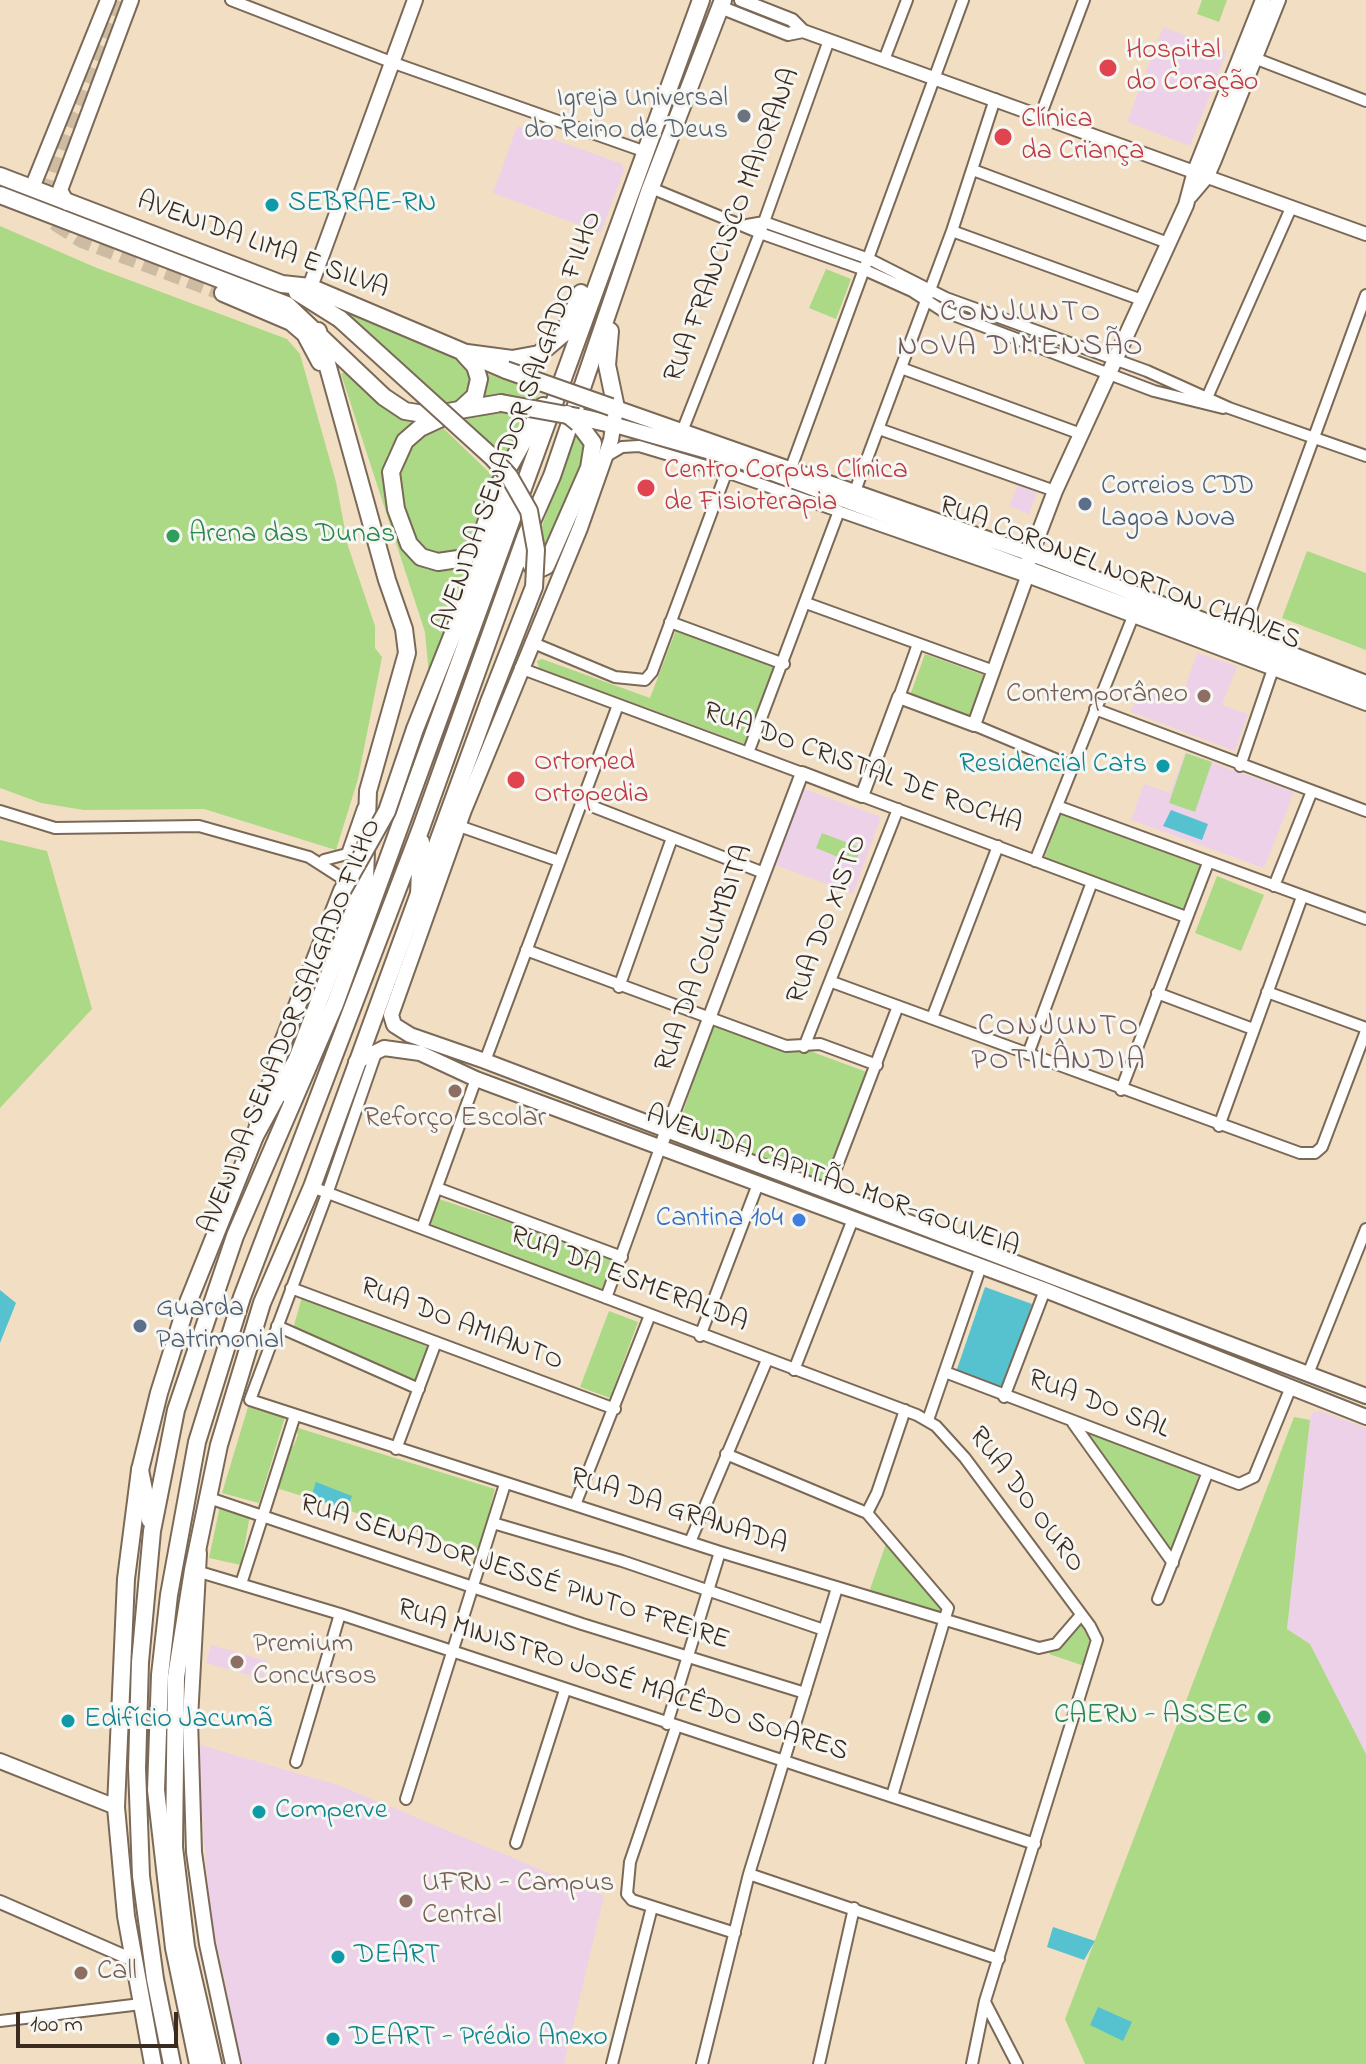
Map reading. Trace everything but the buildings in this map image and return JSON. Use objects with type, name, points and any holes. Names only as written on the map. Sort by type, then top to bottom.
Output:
[{"type":"main road","points":[[32,188],[108,0]]},
{"type":"main road","points":[[67,203],[60,190],[131,0]]},
{"type":"main road","points":[[310,287],[415,0]]},
{"type":"main road","name":"AVENIDA SENADOR SALGADO FILHO","points":[[172,2064],[147,1927],[138,1817],[140,1662],[152,1531],[164,1461],[193,1352],[284,1116],[315,1055],[335,1004],[468,645],[556,390],[701,0]]},
{"type":"main road","points":[[1250,56],[1263,0]]},
{"type":"main road","points":[[1028,566],[1055,491],[1278,0]]},
{"type":"main road","name":"AVENIDA SENADOR SALGADO FILHO","points":[[198,2064],[171,1934],[156,1790],[160,1675],[185,1497],[211,1390],[242,1297],[421,828],[526,535],[552,476],[650,190],[721,4]]},
{"type":"main road","name":"AVENIDA LIMA E SILVA","points":[[0,176],[282,284],[310,287],[614,413]]},
{"type":"main road","points":[[464,352],[519,359],[539,354],[558,339],[569,323],[623,191],[636,177]]},
{"type":"main road","points":[[233,2064],[207,1944],[194,1852],[190,1719],[199,1550],[219,1445],[262,1303],[320,1190],[356,1062],[419,896],[456,819],[520,668],[605,457],[614,413],[606,346],[615,309],[649,212],[650,190]]},
{"type":"main road","name":"AVENIDA LIMA E SILVA","points":[[0,195],[278,300],[318,331],[393,405],[416,414],[461,409]]},
{"type":"main road","points":[[282,284],[340,319],[492,457],[509,476],[529,511],[536,550],[534,587],[489,702],[456,819],[391,1015],[394,1025],[410,1035],[1366,1396]]},
{"type":"main road","points":[[223,293],[291,322],[305,334],[332,385]]},
{"type":"main road","points":[[255,1136],[297,1059],[361,890],[368,864],[368,791],[403,677],[406,640],[318,331]]},
{"type":"main road","points":[[464,352],[475,366],[479,379],[475,396],[461,409],[420,428],[405,441],[391,472],[396,509],[409,544],[421,557],[438,562],[465,558],[479,543],[500,483],[564,370]]},
{"type":"main road","points":[[255,1136],[283,1042],[342,891],[387,811],[415,729],[514,478],[556,390]]},
{"type":"main road","name":"RUA CORONEL NORTON CHAVES","points":[[461,409],[501,403],[575,418],[614,413],[683,429],[855,491],[1135,612],[1366,695]]},
{"type":"main road","name":"RUA CORONEL NORTON CHAVES","points":[[614,413],[729,465],[1242,634],[1366,683]]},
{"type":"main road","points":[[526,535],[532,568],[540,571],[546,566],[594,453],[589,434],[575,418]]},
{"type":"main road","points":[[419,896],[421,828]]},
{"type":"main road","name":"AVENIDA CAPITÃO MOR-GOUVEIA","points":[[377,1050],[392,1047],[413,1051],[476,1079],[1045,1290],[1366,1417]]},
{"type":"main road","points":[[356,1062],[377,1050]]},
{"type":"main road","points":[[284,1116],[297,1059]]},
{"type":"main road","name":"AVENIDA SENADOR SALGADO FILHO","points":[[153,2064],[120,1874],[116,1807],[126,1579],[140,1470],[172,1349],[255,1136]]},
{"type":"main road","points":[[1108,1315],[1114,1300]]},
{"type":"main road","points":[[1295,1388],[1289,1378],[1306,1371]]},
{"type":"main road","points":[[140,1470],[152,1531]]},
{"type":"main road","points":[[197,1570],[176,1677],[174,1847],[186,1947],[213,2064]]},
{"type":"main road","points":[[0,1761],[116,1807]]},
{"type":"street","points":[[231,0],[391,62],[646,152]]},
{"type":"street","points":[[741,0],[792,20],[803,31],[1041,114],[1366,234]]},
{"type":"street","points":[[884,60],[907,0]]},
{"type":"street","points":[[791,468],[963,0]]},
{"type":"street","points":[[1041,114],[1084,0]]},
{"type":"street","points":[[721,4],[788,34],[803,31]]},
{"type":"street","name":"RUA FRANCISCO MAIORANA","points":[[683,429],[760,233],[829,40]]},
{"type":"street","points":[[1250,56],[1366,101]]},
{"type":"street","points":[[855,491],[952,231],[995,99]]},
{"type":"street","points":[[973,170],[1168,243]]},
{"type":"street","points":[[650,190],[747,225],[760,233],[867,264],[943,311],[1112,366]]},
{"type":"street","points":[[1206,401],[1291,208]]},
{"type":"street","points":[[747,225],[764,222],[1112,366],[1366,456]]},
{"type":"street","points":[[952,231],[1142,300]]},
{"type":"street","points":[[1242,634],[1366,295]]},
{"type":"street","points":[[901,368],[1081,434]]},
{"type":"street","points":[[879,429],[1055,491]]},
{"type":"street","name":"RUA CORONEL NORTON CHAVES","points":[[605,457],[616,450],[639,446],[729,465],[839,511],[1028,566]]},
{"type":"street","points":[[531,642],[615,677],[645,680],[652,672],[729,465]]},
{"type":"street","points":[[748,753],[839,511]]},
{"type":"street","points":[[974,725],[1028,566]]},
{"type":"street","points":[[806,603],[994,671]]},
{"type":"street","points":[[1035,861],[1135,612]]},
{"type":"street","name":"RUA CORONEL NORTON CHAVES","points":[[1135,612],[1272,672],[1366,705]]},
{"type":"street","points":[[670,622],[784,664]]},
{"type":"street","points":[[862,796],[918,644]]},
{"type":"street","name":"RUA DO CRISTAL DE ROCHA","points":[[520,668],[1186,917]]},
{"type":"street","points":[[1240,766],[1272,672]]},
{"type":"street","points":[[899,697],[1072,766]]},
{"type":"street","points":[[485,1061],[618,705]]},
{"type":"street","points":[[1095,709],[1366,811]]},
{"type":"street","name":"RUA DA COLUMBITA","points":[[606,1298],[802,773]]},
{"type":"street","points":[[319,860],[343,856],[349,850],[368,791]]},
{"type":"street","points":[[1274,886],[1312,791]]},
{"type":"street","points":[[581,802],[764,873]]},
{"type":"street","points":[[1057,806],[1366,919]]},
{"type":"street","name":"RUA DO XISTO","points":[[804,1047],[898,809]]},
{"type":"street","points":[[0,811],[55,828],[199,826],[319,860],[368,864]]},
{"type":"street","points":[[456,819],[559,861]]},
{"type":"street","points":[[619,987],[672,838]]},
{"type":"street","points":[[932,1018],[998,846]]},
{"type":"street","points":[[319,860],[361,890]]},
{"type":"street","points":[[1121,1090],[1208,863]]},
{"type":"street","points":[[1028,1054],[1092,882]]},
{"type":"street","points":[[1219,1126],[1302,897]]},
{"type":"street","points":[[526,950],[619,987],[786,1046],[826,1045],[877,1065]]},
{"type":"street","points":[[832,982],[1219,1126],[1296,1152],[1315,1153],[1322,1147],[1366,1030],[1267,992]]},
{"type":"street","points":[[1157,993],[1253,1029]]},
{"type":"street","points":[[827,1192],[898,1006]]},
{"type":"street","points":[[377,1050],[320,1190],[277,1326],[419,1389]]},
{"type":"street","points":[[422,1228],[476,1079]]},
{"type":"street","points":[[700,1336],[758,1184]]},
{"type":"street","points":[[437,1188],[622,1257]]},
{"type":"street","name":"RUA DA ESMERALDA","points":[[320,1190],[928,1420]]},
{"type":"street","points":[[794,1370],[853,1219]]},
{"type":"street","points":[[1306,1371],[1366,1229]]},
{"type":"street","points":[[928,1420],[981,1266]]},
{"type":"street","name":"RUA DO AMIANTO","points":[[291,1288],[615,1409]]},
{"type":"street","points":[[1004,1397],[1045,1290]]},
{"type":"street","points":[[575,1505],[650,1315]]},
{"type":"street","name":"RUA DA GRANADA","points":[[277,1326],[250,1400],[720,1552],[944,1622],[1045,1649],[1056,1644],[1081,1615]]},
{"type":"street","points":[[396,1449],[436,1342]]},
{"type":"street","points":[[690,1542],[767,1360]]},
{"type":"street","name":"RUA DO SAL","points":[[945,1372],[1235,1483],[1245,1483],[1254,1477],[1295,1388]]},
{"type":"street","points":[[867,1513],[877,1493],[905,1410]]},
{"type":"street","points":[[241,1584],[295,1415]]},
{"type":"street","name":"RUA DO OURO","points":[[928,1420],[965,1458],[1095,1633],[1096,1648],[985,2001],[972,2064]]},
{"type":"street","points":[[1073,1423],[1173,1563]]},
{"type":"street","points":[[726,1454],[867,1513],[948,1608],[892,1796]]},
{"type":"street","points":[[1158,1599],[1207,1474]]},
{"type":"street","points":[[406,1799],[505,1484]]},
{"type":"street","name":"RUA SENADOR JESSÉ PINTO FREIRE","points":[[209,1498],[473,1587],[805,1693]]},
{"type":"street","points":[[493,1523],[824,1630]]},
{"type":"street","points":[[720,1552],[687,1657],[672,1725],[626,1882],[630,1899],[735,1933]]},
{"type":"street","name":"RUA MINISTRO JOSÉ MACÊDO SOARES","points":[[197,1570],[340,1614],[1035,1844]]},
{"type":"street","points":[[702,2064],[749,1874],[837,1588]]},
{"type":"street","points":[[296,1762],[340,1614]]},
{"type":"street","points":[[516,1843],[565,1690]]},
{"type":"street","points":[[749,1874],[999,1959]]},
{"type":"street","points":[[0,1902],[133,1960]]},
{"type":"street","points":[[612,2064],[652,1907]]},
{"type":"street","points":[[819,2064],[854,1908]]},
{"type":"street","points":[[985,2001],[1017,2064]]},
{"type":"street","points":[[0,2021],[141,2004]]},
{"type":"shaded area","points":[[1163,27],[1227,51],[1190,146],[1127,122]]},
{"type":"shaded area","points":[[517,126],[622,164],[624,170],[601,233],[493,193]]},
{"type":"shaded area","points":[[1018,485],[1037,493],[1029,514],[1009,506]]},
{"type":"shaded area","name":"Contemporâneo","points":[[1197,653],[1237,666],[1222,705],[1248,714],[1235,751],[1131,712],[1139,688],[1180,702]]},
{"type":"shaded area","points":[[1185,753],[1294,792],[1264,868],[1131,820],[1144,784],[1170,793]]},
{"type":"shaded area","points":[[804,789],[881,817],[853,894],[776,865]]},
{"type":"shaded area","points":[[1321,1411],[1366,1428],[1366,1754],[1310,1644],[1287,1629],[1310,1420],[1313,1412]]},
{"type":"shaded area","name":"Premium Concursos","points":[[211,1645],[268,1661],[263,1679],[206,1663]]},
{"type":"shaded area","name":"UFRN - Campus Central","points":[[197,1744],[341,1786],[604,1896],[564,2064],[242,2064],[209,1906]]},
{"type":"green space","points":[[1202,0],[1227,0],[1219,22],[1197,14]]},
{"type":"green space","name":"Arena das Dunas","points":[[0,226],[97,268],[287,339],[300,354],[336,482],[348,546],[375,626],[375,648],[382,657],[358,779],[336,850],[204,809],[84,810],[41,803],[0,788]]},
{"type":"green space","points":[[826,269],[851,279],[836,319],[809,308]]},
{"type":"green space","points":[[341,308],[468,364],[473,373],[466,401],[448,405]]},
{"type":"green space","points":[[348,370],[421,420],[397,439],[387,456],[383,473],[386,499],[411,560],[428,570],[455,570],[466,566],[482,545],[429,675],[425,632],[341,374]]},
{"type":"green space","points":[[482,372],[540,392],[537,399],[512,395],[480,397]]},
{"type":"green space","points":[[500,412],[528,418],[508,463],[462,419]]},
{"type":"green space","points":[[441,426],[498,481],[481,530],[467,550],[443,556],[422,549],[405,523],[397,474],[407,448],[418,438]]},
{"type":"green space","points":[[576,432],[590,450],[544,563],[541,529]]},
{"type":"green space","points":[[1307,551],[1366,573],[1366,650],[1282,618]]},
{"type":"green space","points":[[676,630],[774,666],[745,744],[539,668],[537,661],[542,659],[650,698]]},
{"type":"green space","points":[[925,654],[986,676],[971,719],[909,698]]},
{"type":"green space","points":[[1186,753],[1212,762],[1195,812],[1169,803]]},
{"type":"green space","points":[[1061,813],[1201,866],[1184,913],[1044,859]]},
{"type":"green space","points":[[822,833],[861,848],[855,864],[816,848]]},
{"type":"green space","points":[[0,840],[47,851],[92,1009],[0,1108]]},
{"type":"green space","points":[[1217,876],[1264,895],[1241,951],[1195,933]]},
{"type":"green space","points":[[713,1024],[791,1052],[810,1051],[872,1074],[821,1187],[676,1133]]},
{"type":"green space","points":[[439,1199],[615,1258],[606,1296],[429,1226]]},
{"type":"green space","points":[[302,1297],[430,1348],[417,1384],[293,1329]]},
{"type":"green space","points":[[609,1311],[638,1322],[610,1398],[580,1387]]},
{"type":"green space","points":[[248,1407],[285,1417],[259,1503],[222,1493]]},
{"type":"green space","name":"CAERN - ASSEC","points":[[1294,1417],[1310,1420],[1287,1629],[1310,1644],[1366,1754],[1366,2064],[1085,2064],[1065,2019]]},
{"type":"green space","points":[[295,1427],[495,1489],[479,1551],[273,1487],[285,1451],[294,1445],[298,1435]]},
{"type":"green space","points":[[1086,1429],[1199,1474],[1171,1557]]},
{"type":"green space","points":[[220,1506],[250,1515],[241,1565],[209,1558]]},
{"type":"green space","points":[[887,1541],[944,1609],[942,1614],[869,1592]]},
{"type":"green space","points":[[1080,1623],[1092,1645],[1087,1667],[1049,1654]]},
{"type":"water","points":[[1171,810],[1208,824],[1202,840],[1163,826]]},
{"type":"water","points":[[985,1287],[1032,1304],[1002,1391],[956,1372]]},
{"type":"water","points":[[0,1290],[16,1303],[0,1343]]},
{"type":"water","points":[[316,1482],[352,1496],[347,1510],[311,1497]]},
{"type":"water","points":[[1053,1927],[1095,1941],[1084,1960],[1047,1947]]},
{"type":"water","points":[[1098,2007],[1132,2022],[1123,2041],[1090,2025]]},
{"type":"tunnel","points":[[117,0],[59,146],[47,184],[45,205],[57,224],[82,240],[223,293]]},
{"type":"place","name":"Hospital do Coração","points":[[1108,68]]},
{"type":"place","name":"Igreja Universal do Reino de Deus","points":[[744,116]]},
{"type":"place","name":"Clínica da Criança","points":[[1003,137]]},
{"type":"place","name":"SEBRAE-RN","points":[[272,205]]},
{"type":"place","name":"Centro Corpus Clínica de Fisioterapia","points":[[646,488]]},
{"type":"place","name":"Correios CDD Lagoa Nova","points":[[1085,504]]},
{"type":"place","name":"Arena das Dunas","points":[[173,536]]},
{"type":"place","name":"Contemporâneo","points":[[1204,696]]},
{"type":"place","name":"Residencial Cats","points":[[1163,766]]},
{"type":"place","name":"Ortomed Ortopedia","points":[[516,780]]},
{"type":"place","name":"Reforço Escolar","points":[[455,1091]]},
{"type":"place","name":"Cantina 104","points":[[799,1220]]},
{"type":"place","name":"Guarda Patrimonial","points":[[140,1326]]},
{"type":"place","name":"Premium Concursos","points":[[237,1662]]},
{"type":"place","name":"CAERN - ASSEC","points":[[1264,1717]]},
{"type":"place","name":"Edifício Jacumã","points":[[68,1721]]},
{"type":"place","name":"Comperve","points":[[259,1812]]},
{"type":"place","name":"UFRN - Campus Central","points":[[406,1901]]},
{"type":"place","name":"DEART","points":[[338,1957]]},
{"type":"place","name":"Call","points":[[81,1973]]},
{"type":"place","name":"DEART - Prédio Anexo","points":[[333,2039]]},
{"type":"district","name":"CONJUNTO NOVA DIMENSÃO","points":[[1021,332]]},
{"type":"district","name":"CONJUNTO POTILÂNDIA","points":[[1059,1046]]}]
